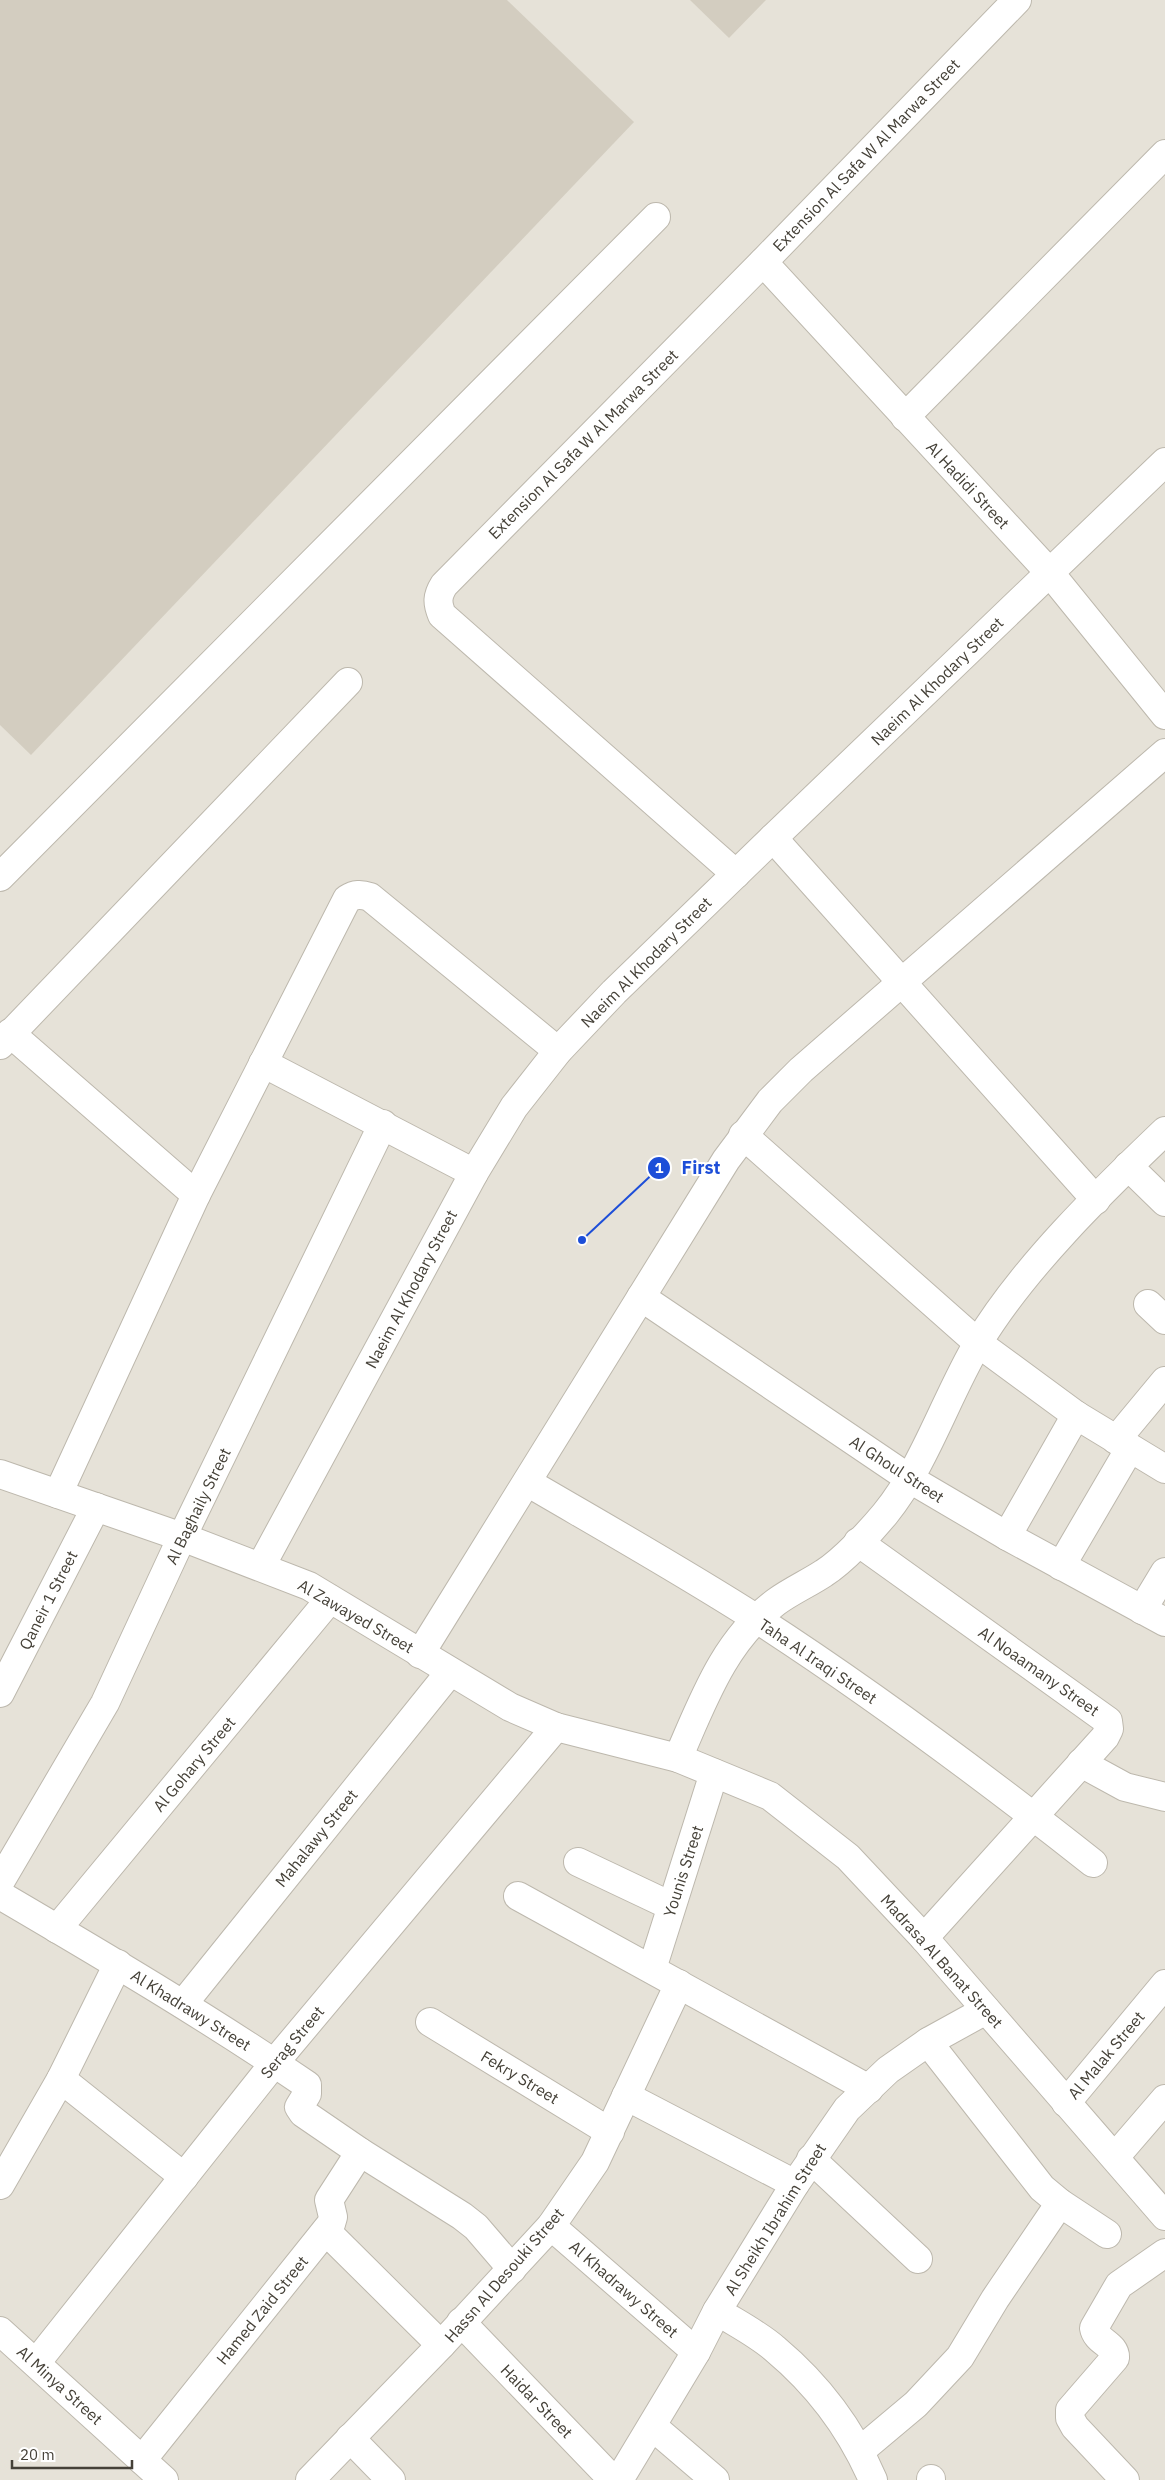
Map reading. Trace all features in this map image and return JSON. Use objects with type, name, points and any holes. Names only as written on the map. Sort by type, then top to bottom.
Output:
[{"type":"street","name":"Extension Al Safa W Al Marwa Street","points":[[736,874],[442,615],[438,605],[438,594],[444,585],[763,262],[1017,0]]},
{"type":"street","points":[[905,417],[1165,154]]},
{"type":"street","points":[[0,876],[656,217]]},
{"type":"street","name":"Al Hadidi Street","points":[[763,262],[1050,573],[1165,715]]},
{"type":"street","name":"Naeim Al Khodary Street","points":[[261,1566],[474,1173],[514,1107],[558,1051],[614,992],[1165,462]]},
{"type":"street","points":[[196,1195],[5,1039],[348,682]]},
{"type":"street","points":[[420,1654],[641,1296],[743,1135],[770,1101],[801,1070],[1165,753]]},
{"type":"street","points":[[773,838],[903,981],[1096,1200]]},
{"type":"street","points":[[58,1494],[196,1195],[347,899],[354,895],[362,894],[370,897],[558,1051]]},
{"type":"street","points":[[263,1063],[474,1173]]},
{"type":"street","name":"Al Baghaily Street","points":[[3,1871],[105,1703],[182,1537],[383,1124]]},
{"type":"street","points":[[678,1758],[711,1682],[734,1644],[776,1602],[827,1572],[885,1514],[910,1479],[978,1343],[1019,1285],[1128,1166],[1165,1131]]},
{"type":"street","points":[[743,1135],[978,1343],[1076,1415],[1165,1470]]},
{"type":"street","points":[[1128,1166],[1165,1202]]},
{"type":"street","name":"Al Ghoul Street","points":[[641,1296],[910,1479],[1061,1566],[1154,1616]]},
{"type":"street","points":[[1061,1566],[1123,1444],[1165,1381]]},
{"type":"street","points":[[1008,1536],[1076,1415]]},
{"type":"street","name":"Al Zawayed Street","points":[[3,1482],[58,1494],[261,1566],[309,1586],[510,1708],[556,1727],[678,1758]]},
{"type":"street","name":"Taha Al Iraqi Street","points":[[527,1482],[643,1549],[758,1620],[898,1714],[1093,1863]]},
{"type":"street","name":"Qaneir 1 Street","points":[[0,1693],[96,1507]]},
{"type":"street","name":"Al Noaamany Street","points":[[858,1542],[1108,1721],[1109,1729],[1105,1737],[924,1938]]},
{"type":"street","points":[[1154,1616],[1165,1572]]},
{"type":"street","name":"Al Gohary Street","points":[[57,1929],[330,1599]]},
{"type":"street","name":"Mahalawy Street","points":[[183,2004],[450,1672]]},
{"type":"street","name":"Serag Street","points":[[36,2363],[275,2062],[556,1727]]},
{"type":"street","name":"Madrasa Al Banat Street","points":[[678,1758],[770,1796],[848,1857],[924,1938],[1165,2216]]},
{"type":"street","points":[[1081,1763],[1125,1787],[1165,1797]]},
{"type":"street","name":"Younis Street","points":[[652,1969],[714,1773]]},
{"type":"street","points":[[578,1862],[671,1906]]},
{"type":"street","name":"Al Khadrawy Street","points":[[0,1895],[183,2004],[275,2062],[307,2085],[307,2094],[299,2107],[302,2112],[360,2152],[462,2216],[476,2228],[512,2270]]},
{"type":"street","points":[[518,1896],[869,2088]]},
{"type":"street","points":[[0,2185],[61,2079],[118,1964]]},
{"type":"street","name":"Hassn Al Desouki Street","points":[[310,2480],[441,2345],[551,2226],[595,2162],[679,1984]]},
{"type":"street","name":"Al Malak Street","points":[[1066,2103],[1165,1984]]},
{"type":"street","name":"Al Sheikh Ibrahim Street","points":[[619,2480],[696,2352],[717,2312],[795,2184],[847,2109],[888,2070],[928,2042],[986,2010]]},
{"type":"street","name":"Fekry Street","points":[[430,2022],[610,2132]]},
{"type":"street","points":[[928,2042],[1042,2188],[1060,2203],[1107,2234]]},
{"type":"street","points":[[61,2079],[184,2177]]},
{"type":"street","points":[[626,2096],[795,2184]]},
{"type":"street","points":[[1115,2157],[1165,2099]]},
{"type":"street","name":"Hamed Zaid Street","points":[[142,2460],[326,2231],[333,2217],[329,2200],[360,2152]]},
{"type":"street","points":[[811,2159],[918,2258]]},
{"type":"street","points":[[860,2451],[916,2404],[960,2357],[995,2299],[1060,2203]]},
{"type":"street","name":"Al Khadrawy Street","points":[[551,2226],[696,2352]]},
{"type":"street","points":[[326,2231],[441,2345]]},
{"type":"street","points":[[1126,2480],[1075,2427],[1070,2418],[1070,2410],[1115,2358],[1113,2350],[1098,2338],[1094,2328],[1114,2291],[1129,2276],[1165,2253]]},
{"type":"street","points":[[717,2312],[774,2348],[823,2395],[860,2451],[873,2480]]},
{"type":"street","name":"Haidar Street","points":[[461,2322],[613,2480]]},
{"type":"street","name":"Al Minya Street","points":[[0,2331],[164,2480]]},
{"type":"street","points":[[652,2426],[715,2480]]},
{"type":"street","points":[[350,2438],[391,2480]]},
{"type":"shaded area","points":[[0,0],[1165,0],[1165,2480],[0,2480]]},
{"type":"building","points":[[0,0],[507,0],[634,122],[31,755],[0,725]]},
{"type":"building","points":[[690,0],[766,0],[729,38]]},
{"type":"place","name":"First","points":[[582,1240]]}]
